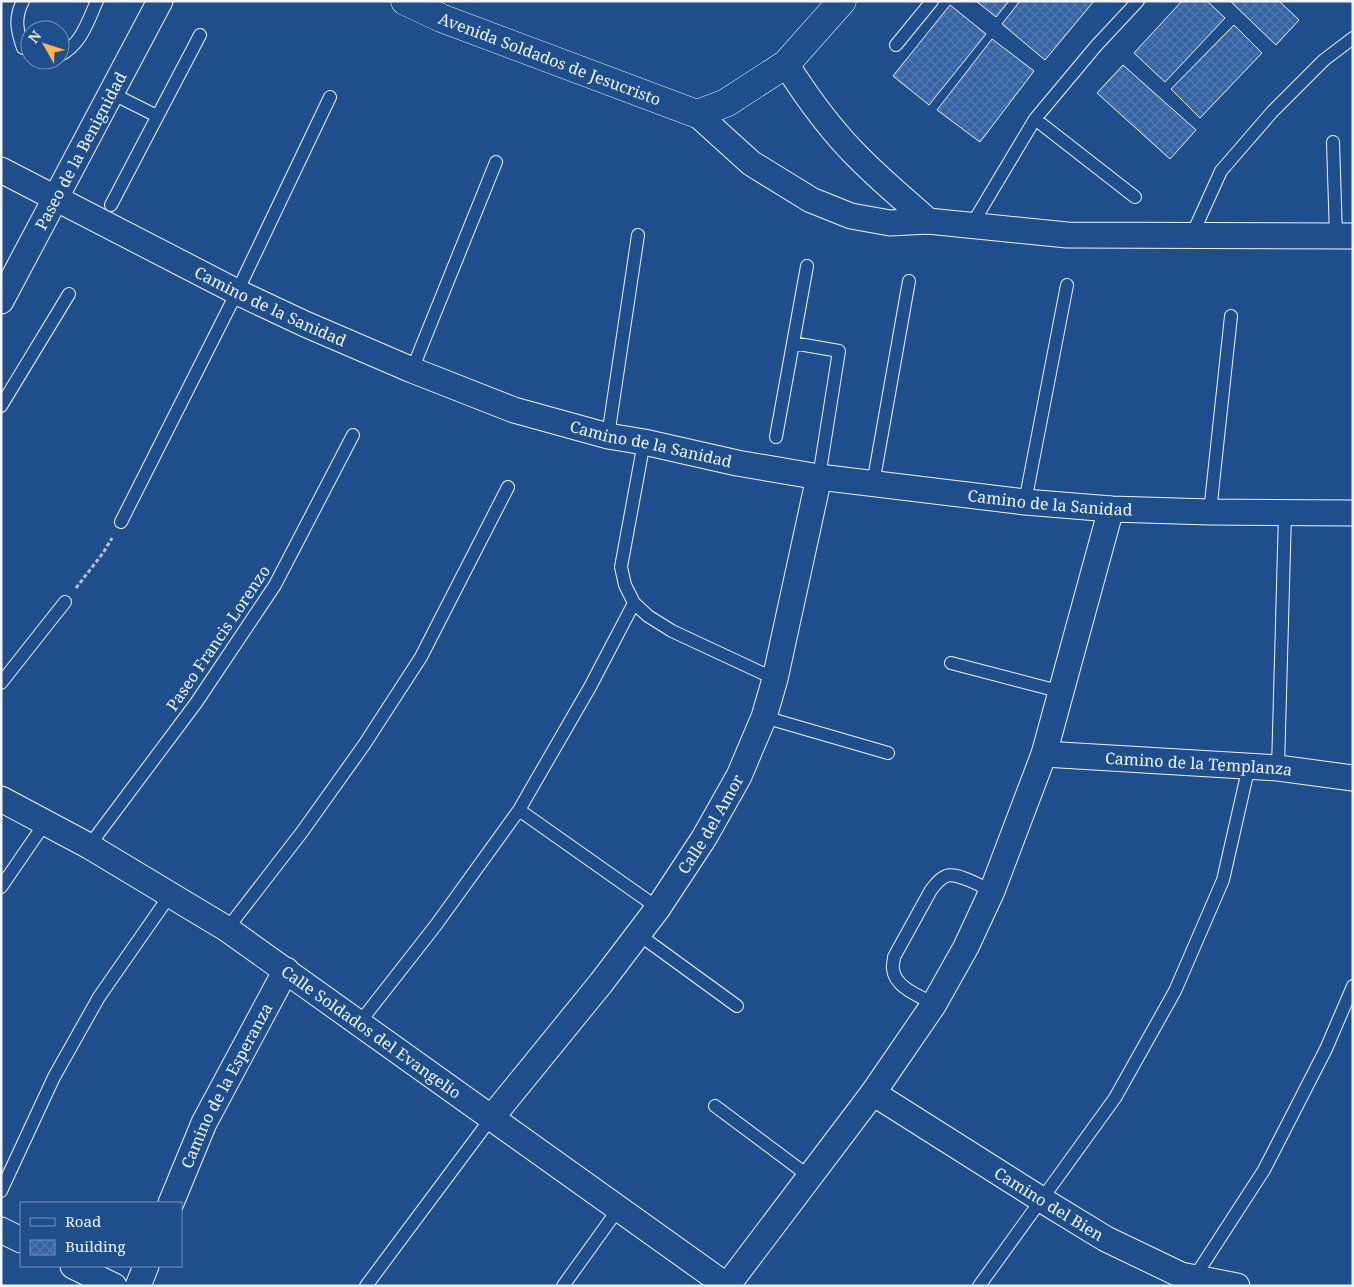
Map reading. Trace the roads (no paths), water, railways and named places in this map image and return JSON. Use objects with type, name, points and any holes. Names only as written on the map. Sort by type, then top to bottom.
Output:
[{"type":"street","name":"Paseo de la Benignidad","points":[[1,301],[113,94],[160,1]]},
{"type":"street","name":"Avenida Soldados de Jesucristo","points":[[405,1],[440,18],[697,114]]},
{"type":"street","points":[[842,1],[786,64],[726,103],[697,114],[751,163],[811,200],[851,216],[890,223],[928,221],[1067,235],[1344,236]]},
{"type":"street","points":[[786,64],[808,98],[833,130],[862,161],[928,221]]},
{"type":"street","name":"Camino de la Sanidad","points":[[1,170],[237,292],[305,324],[412,370],[514,410],[608,436],[738,463],[819,477],[1025,502],[1111,509],[1353,513]]},
{"type":"street","name":"Calle del Amor","points":[[492,1118],[601,983],[658,908],[704,838],[739,776],[764,717],[775,679],[819,477]]},
{"type":"street","points":[[727,1286],[873,1093],[934,1004],[966,947],[992,891],[1044,754],[1111,509]]},
{"type":"street","name":"Camino de la Templanza","points":[[1044,754],[1278,768],[1353,778]]},
{"type":"street","name":"Calle Soldados del Evangelio","points":[[1,799],[89,846],[227,929],[360,1022],[727,1286]]},
{"type":"street","name":"Camino de la Esperanza","points":[[171,1202],[204,1123],[286,970]]},
{"type":"street","name":"Camino del Bien","points":[[873,1093],[1106,1239],[1183,1280],[1237,1286]]},
{"type":"street","points":[[1,1230],[20,1240]]},
{"type":"street","points":[[75,1267],[114,1286]]},
{"type":"street","points":[[138,1286],[146,1267]]},
{"type":"lane","points":[[20,39],[17,30],[19,9],[23,1]]},
{"type":"lane","points":[[70,49],[84,32],[97,1]]},
{"type":"lane","points":[[896,45],[932,1]]},
{"type":"lane","points":[[971,226],[1035,119],[1096,46],[1138,1]]},
{"type":"lane","points":[[111,205],[200,35]]},
{"type":"lane","points":[[1192,235],[1221,171],[1272,112],[1324,60],[1353,38]]},
{"type":"lane","points":[[113,94],[158,116]]},
{"type":"lane","points":[[121,522],[237,292],[330,97]]},
{"type":"lane","points":[[1035,119],[1135,197]]},
{"type":"lane","points":[[1333,142],[1344,236]]},
{"type":"lane","points":[[412,370],[496,162]]},
{"type":"lane","points":[[608,436],[638,235]]},
{"type":"lane","points":[[776,438],[807,266]]},
{"type":"lane","points":[[873,484],[909,281]]},
{"type":"lane","points":[[1025,502],[1067,285]]},
{"type":"lane","points":[[1,406],[69,294]]},
{"type":"lane","points":[[1210,512],[1230,316]]},
{"type":"lane","points":[[793,343],[839,351],[819,477]]},
{"type":"lane","name":"Paseo Francis Lorenzo","points":[[89,846],[196,703],[275,585],[353,435]]},
{"type":"lane","points":[[644,442],[621,567],[625,586],[634,603],[648,616],[672,631],[775,679]]},
{"type":"lane","points":[[227,929],[302,832],[364,745],[421,657],[508,487]]},
{"type":"lane","points":[[1278,768],[1285,513]]},
{"type":"lane","points":[[1,683],[65,602]]},
{"type":"lane","points":[[360,1022],[436,925],[519,810],[590,687],[634,603]]},
{"type":"lane","points":[[951,663],[1062,692]]},
{"type":"lane","points":[[764,717],[888,753]]},
{"type":"lane","points":[[978,1286],[1114,1098],[1175,991],[1222,880],[1250,766]]},
{"type":"lane","points":[[519,810],[658,908]]},
{"type":"lane","points":[[1,887],[44,823]]},
{"type":"lane","points":[[934,1004],[904,987],[896,980],[893,969],[894,957],[931,890],[938,881],[947,875],[957,876],[992,891]]},
{"type":"lane","points":[[1,1191],[54,1078],[99,997],[170,895]]},
{"type":"lane","points":[[638,934],[737,1006]]},
{"type":"lane","points":[[1183,1280],[1264,1170],[1326,1049],[1353,986]]},
{"type":"lane","points":[[715,1106],[810,1177]]},
{"type":"lane","points":[[366,1286],[492,1118]]},
{"type":"lane","points":[[563,1286],[619,1208]]}]
